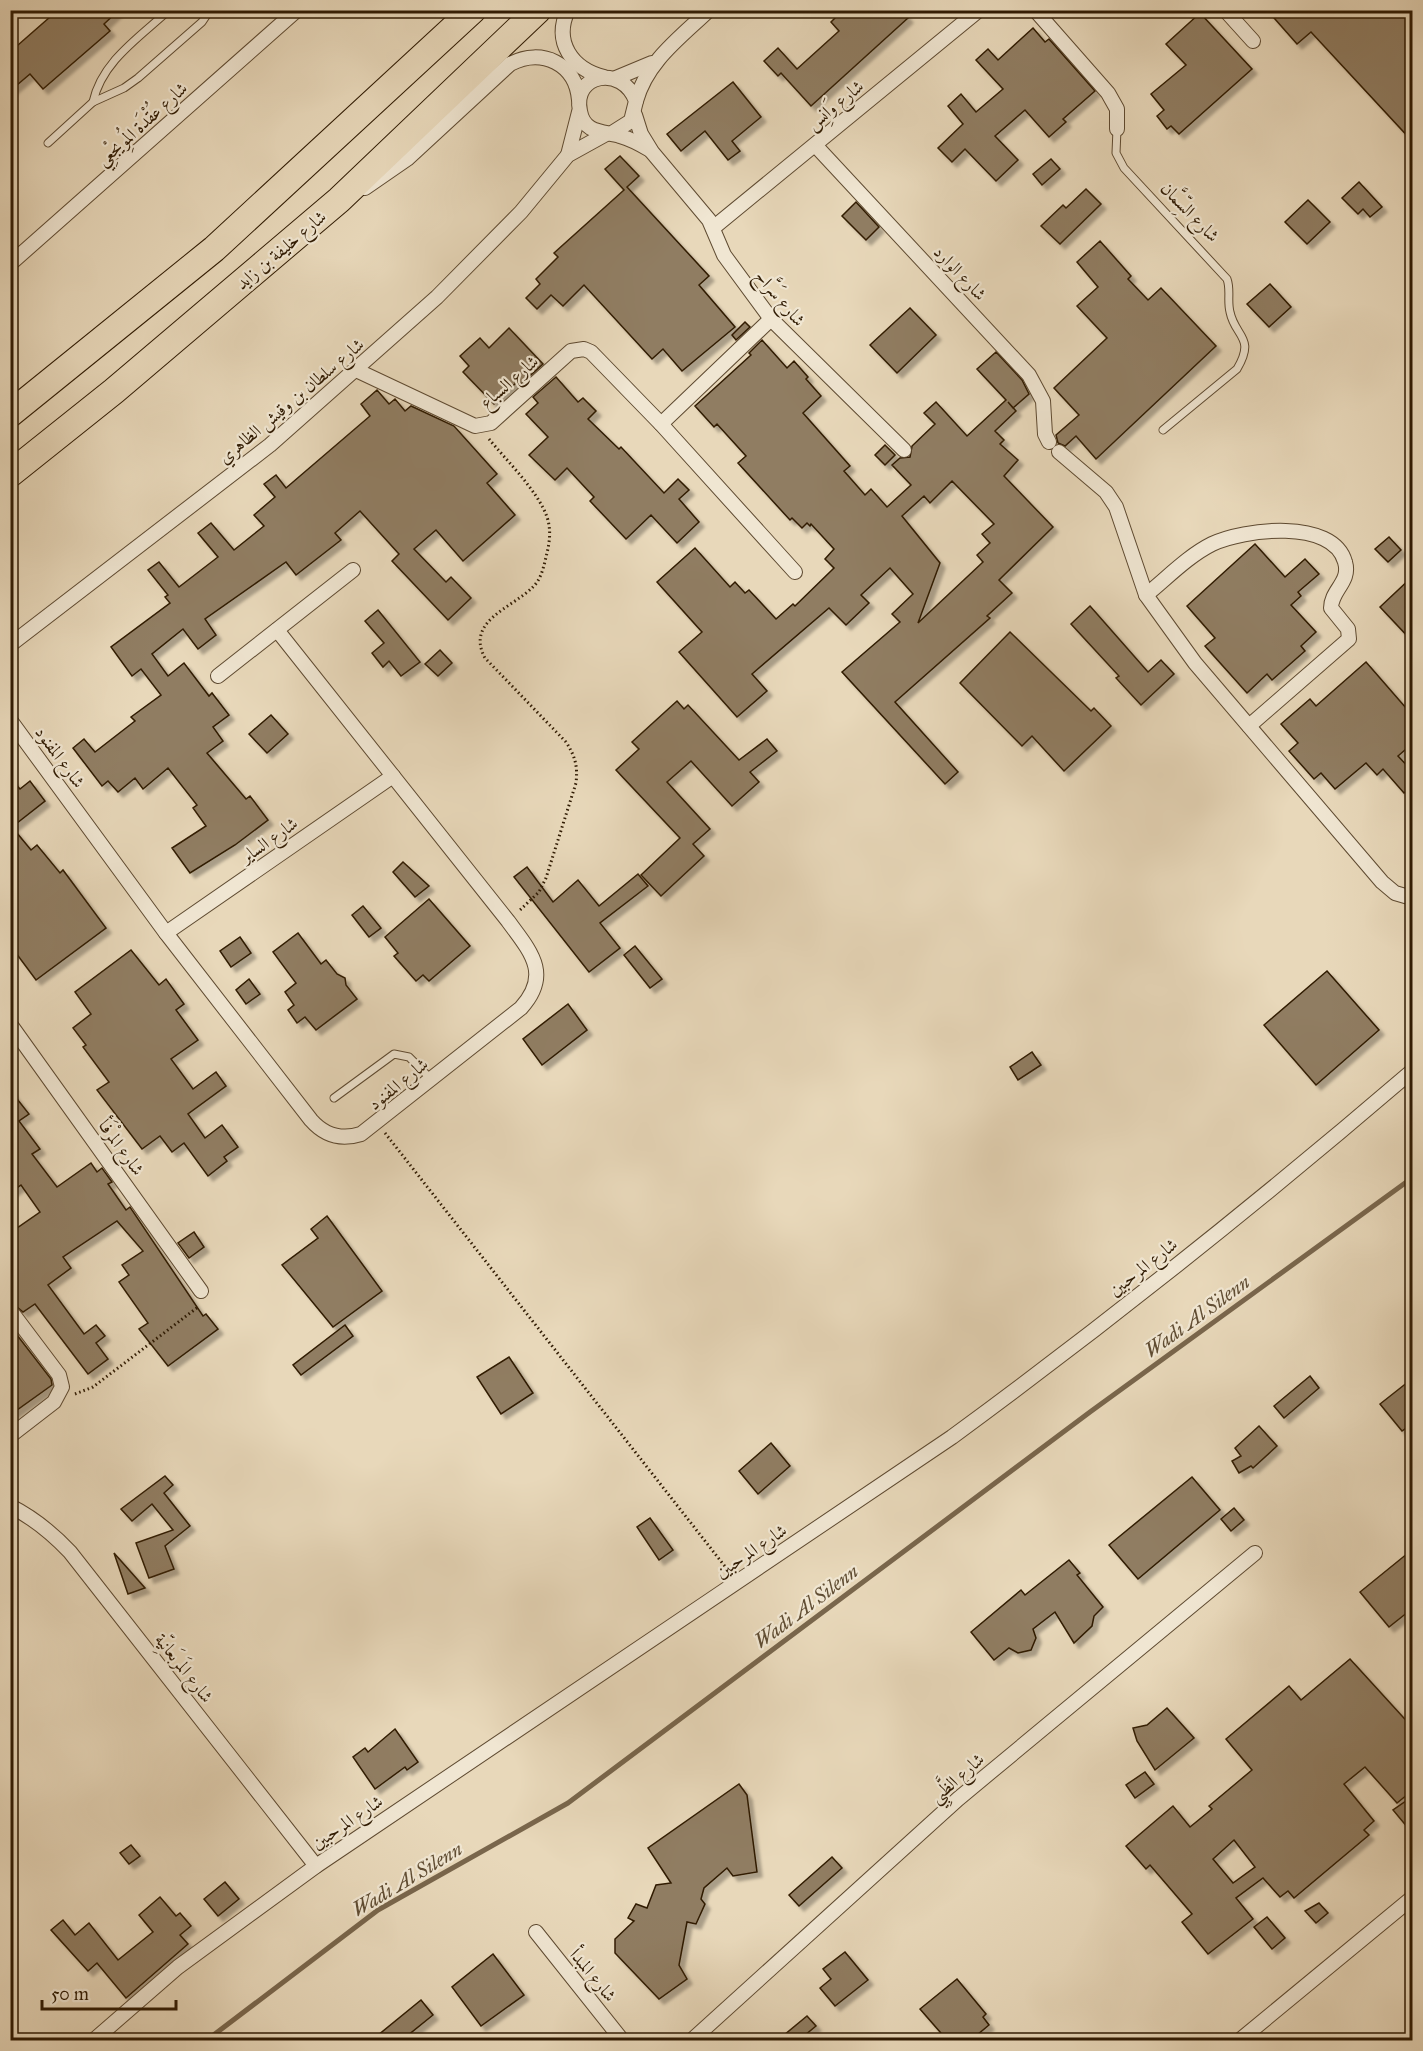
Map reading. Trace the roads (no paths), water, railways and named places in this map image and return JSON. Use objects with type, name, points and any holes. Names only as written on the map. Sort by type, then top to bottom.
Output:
[{"type":"highway","name":"شارع خليفة بن زايد","points":[[10,474],[114,391],[339,200],[538,10]]},
{"type":"highway","points":[[10,414],[86,356],[214,249],[465,15]]},
{"type":"street","name":"شارع عُقْدَة المُوِيجْعِي","points":[[10,264],[297,10]]},
{"type":"street","points":[[568,10],[562,31],[567,53],[583,69],[625,83],[635,108]]},
{"type":"street","points":[[339,200],[391,172],[510,63],[521,58],[546,57],[567,69],[574,78],[585,124],[609,134],[626,127],[644,79],[657,60],[710,10]]},
{"type":"street","name":"شارع وَانِس","points":[[713,228],[979,10]]},
{"type":"street","name":"شارع السِّمَّان","points":[[1035,10],[1108,93],[1117,109],[1117,129]]},
{"type":"street","points":[[1225,10],[1253,41]]},
{"type":"street","points":[[579,105],[588,85],[657,60]]},
{"type":"street","name":"شارع سلطان بن وقيش الظاهري","points":[[568,156],[579,105]]},
{"type":"street","name":"شارع سَرَّاح","points":[[635,108],[641,134],[652,152],[713,228],[728,261],[771,319],[904,450]]},
{"type":"street","name":"شارع سَرَّاح","points":[[609,134],[633,140],[652,152]]},
{"type":"street","name":"شارع سلطان بن وقيش الظاهري","points":[[10,645],[198,502],[356,370],[466,269],[521,212],[568,156],[609,134]]},
{"type":"street","name":"شارع الوارد","points":[[814,145],[1029,375],[1043,401],[1045,434],[1054,447],[1106,492],[1116,507],[1146,595]]},
{"type":"street","points":[[661,424],[771,319]]},
{"type":"street","name":"شارع السباع","points":[[356,370],[478,426],[491,423],[566,356],[578,349],[591,352],[661,424],[795,572]]},
{"type":"street","points":[[1249,726],[1349,639],[1348,629],[1331,608],[1332,600],[1343,585],[1347,571],[1344,557],[1334,544],[1321,536],[1258,532],[1233,536],[1200,552],[1146,595],[1195,663],[1382,882],[1395,893],[1413,898]]},
{"type":"street","points":[[218,676],[353,570]]},
{"type":"street","name":"شارع المفنود","points":[[10,720],[166,933],[318,1127],[343,1137],[361,1134],[378,1124],[521,1008],[535,990],[537,979],[533,956],[508,921],[277,630]]},
{"type":"street","name":"شارع الساير","points":[[166,933],[393,776]]},
{"type":"street","name":"شارع المرْفَأ","points":[[10,1024],[201,1292]]},
{"type":"street","name":"شارع المرحبين","points":[[94,2040],[178,1967],[316,1866],[952,1437],[1020,1387],[1293,1173],[1413,1071]]},
{"type":"street","points":[[10,1310],[59,1375],[61,1393],[10,1436]]},
{"type":"street","name":"شارع المَربَعانِيّة","points":[[10,1506],[31,1516],[70,1552],[316,1866]]},
{"type":"street","name":"شارع الظَّبِي","points":[[692,2040],[958,1799],[1255,1553]]},
{"type":"street","points":[[1240,2040],[1413,1898]]},
{"type":"street","name":"شارع المبدأ","points":[[536,1932],[622,2040]]},
{"type":"lane","points":[[93,102],[96,89],[110,65],[170,10]]},
{"type":"lane","points":[[48,142],[93,102],[109,96],[138,78],[202,22],[210,10]]},
{"type":"lane","name":"شارع السِّمَّان","points":[[1117,129],[1116,153],[1124,168],[1227,279],[1230,286],[1230,313],[1242,333],[1245,346],[1244,358],[1238,369],[1163,430]]},
{"type":"lane","points":[[334,1098],[394,1054],[409,1057],[432,1080]]},
{"type":"waterway","name":"Wadi Al Silenn","points":[[207,2040],[378,1910],[568,1803],[1090,1412],[1412,1178]]}]
